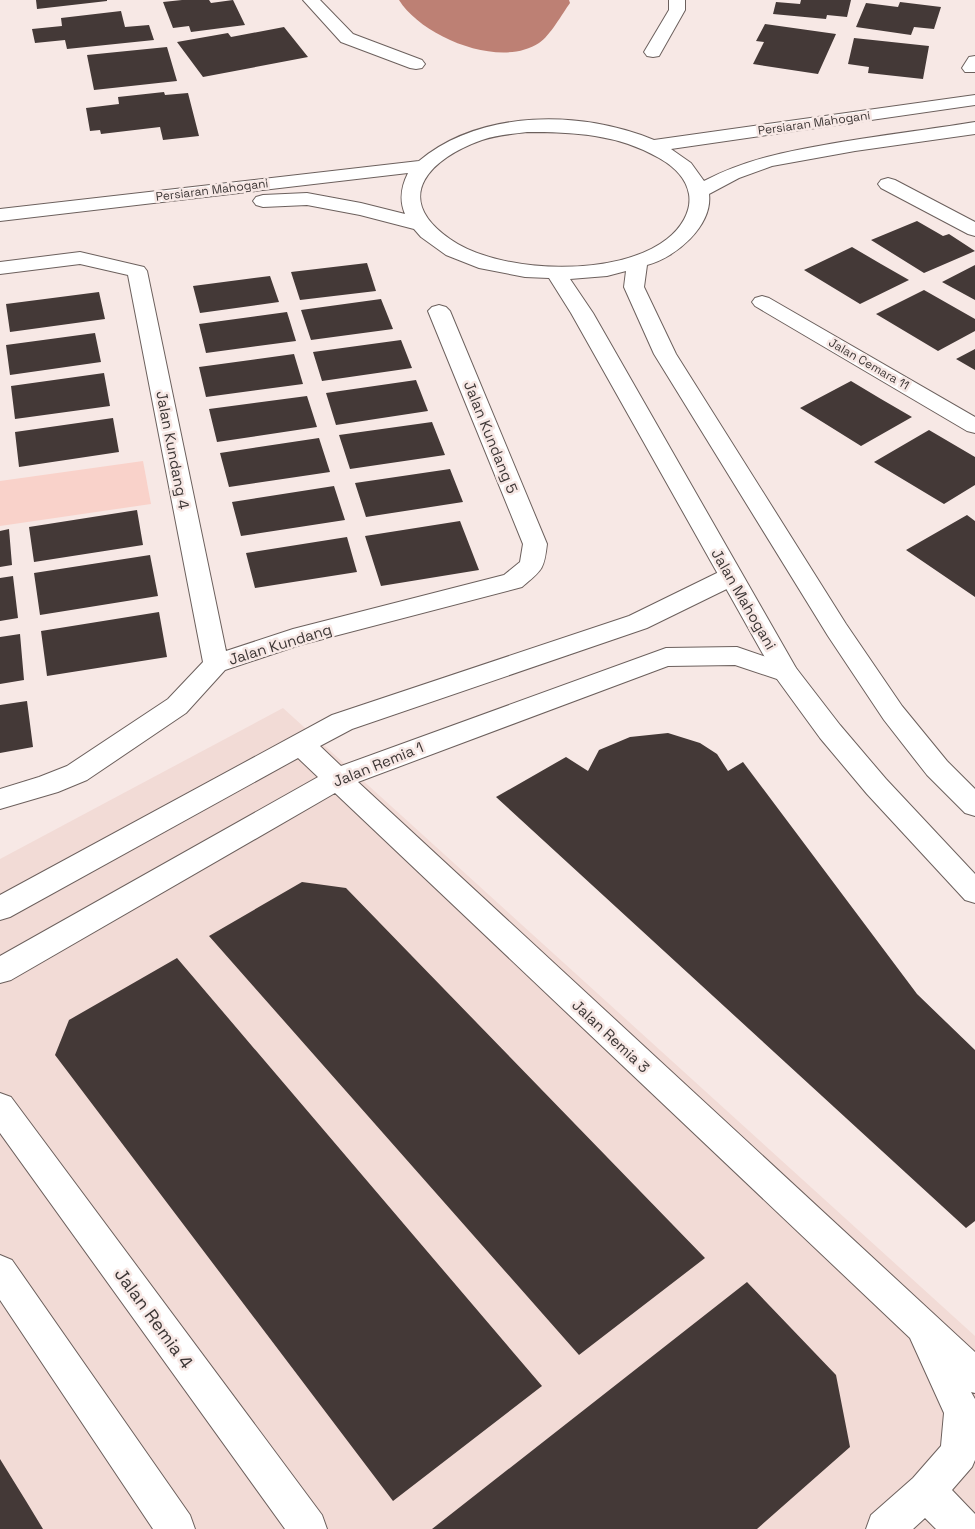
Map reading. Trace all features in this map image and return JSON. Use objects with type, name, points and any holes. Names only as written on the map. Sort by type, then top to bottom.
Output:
[{"type":"street","points":[[311,0],[347,38],[416,64]]},
{"type":"street","points":[[653,52],[677,10],[677,0]]},
{"type":"street","name":"Persiaran Mahogani","points":[[653,146],[975,100]]},
{"type":"street","points":[[527,126],[572,126],[606,131],[653,146],[684,166],[700,191],[700,212],[689,231],[667,248],[637,262],[598,271],[556,274],[526,272],[498,267],[472,259],[450,249],[432,237],[419,224],[412,209],[410,194],[414,180],[423,166],[449,147],[485,134],[527,126]]},
{"type":"street","name":"Persiaran Mahogani","points":[[700,191],[732,174],[768,161],[855,145],[975,128]]},
{"type":"street","name":"Persiaran Mahogani","points":[[0,215],[423,166]]},
{"type":"street","points":[[888,184],[975,230]]},
{"type":"street","name":"Persiaran Mahogani","points":[[0,227],[247,201],[307,199],[361,209],[419,224]]},
{"type":"street","name":"Jalan Kundang 4","points":[[0,268],[80,258],[137,271],[216,664]]},
{"type":"street","points":[[637,262],[634,287],[664,354],[837,630],[893,713],[937,768],[975,806]]},
{"type":"street","name":"Jalan Mahogani","points":[[556,274],[582,314],[786,674],[823,725],[890,803],[975,892]]},
{"type":"street","name":"Jalan Cemara 11","points":[[762,302],[975,426]]},
{"type":"street","name":"Jalan Kundang 5","points":[[439,312],[534,544],[532,564]]},
{"type":"street","name":"Jalan Kundang","points":[[0,800],[48,785],[77,773],[177,706],[216,664],[293,638],[513,581],[532,564]]},
{"type":"street","points":[[0,909],[342,722],[638,622],[730,577]]},
{"type":"street","name":"Jalan Remia 1","points":[[0,971],[337,779],[387,758],[666,657],[737,656],[786,674]]},
{"type":"street","name":"Jalan Remia 3","points":[[300,745],[975,1376]]},
{"type":"street","name":"Jalan Remia 4","points":[[0,1107],[308,1529]]},
{"type":"street","points":[[0,1270],[176,1529]]},
{"type":"street","name":"Jalan Remia 3","points":[[885,1529],[926,1491],[960,1454],[962,1412],[921,1327]]},
{"type":"street","points":[[926,1491],[964,1529]]},
{"type":"shaded area","points":[[399,0],[569,0],[570,3],[552,30],[539,43],[523,50],[504,52],[484,51],[443,37],[410,14]]},
{"type":"shaded area","points":[[143,461],[151,504],[0,526],[0,481]]},
{"type":"shaded area","points":[[283,708],[975,1336],[975,1529],[0,1529],[0,859]]},
{"type":"building","points":[[36,0],[107,0],[107,1],[37,9]]},
{"type":"building","points":[[209,0],[211,3],[233,0],[245,25],[191,32],[189,26],[173,28],[163,2]]},
{"type":"building","points":[[801,0],[851,0],[847,17],[827,15],[826,19],[773,14],[776,2],[800,4]]},
{"type":"building","points":[[900,2],[941,7],[934,29],[914,27],[911,35],[856,27],[866,3],[898,7]]},
{"type":"building","points":[[121,11],[125,27],[149,25],[154,40],[67,49],[65,40],[35,43],[32,29],[62,26],[61,18]]},
{"type":"building","points":[[765,24],[836,34],[818,74],[753,64],[764,42],[756,41]]},
{"type":"building","points":[[284,27],[308,57],[203,77],[177,42],[228,33],[231,37]]},
{"type":"building","points":[[854,38],[929,46],[923,79],[868,73],[869,67],[848,64]]},
{"type":"building","points":[[167,47],[177,81],[94,90],[87,55]]},
{"type":"building","points":[[164,92],[165,95],[188,93],[199,136],[163,140],[160,127],[101,134],[100,130],[90,131],[86,108],[119,104],[118,97]]},
{"type":"building","points":[[917,221],[943,236],[949,234],[975,251],[924,273],[871,240]]},
{"type":"building","points":[[852,247],[909,280],[860,304],[804,270]]},
{"type":"building","points":[[367,263],[376,291],[300,300],[291,272]]},
{"type":"building","points":[[975,265],[975,300],[942,282]]},
{"type":"building","points":[[270,276],[279,302],[200,313],[193,286]]},
{"type":"building","points":[[924,290],[975,319],[975,331],[938,351],[876,314]]},
{"type":"building","points":[[99,292],[105,319],[10,332],[6,304]]},
{"type":"building","points":[[381,299],[393,329],[311,340],[301,310]]},
{"type":"building","points":[[287,312],[296,341],[206,353],[199,324]]},
{"type":"building","points":[[95,333],[101,362],[10,375],[6,345]]},
{"type":"building","points":[[401,340],[412,368],[322,381],[313,352]]},
{"type":"building","points":[[975,349],[975,370],[956,359]]},
{"type":"building","points":[[294,354],[303,384],[206,397],[199,367]]},
{"type":"building","points":[[104,373],[110,406],[15,419],[11,386]]},
{"type":"building","points":[[416,380],[428,411],[336,425],[326,393]]},
{"type":"building","points":[[851,381],[912,417],[861,446],[800,408]]},
{"type":"building","points":[[307,396],[317,427],[217,442],[209,409]]},
{"type":"building","points":[[113,418],[119,452],[19,467],[15,432]]},
{"type":"building","points":[[432,422],[445,455],[350,469],[339,435]]},
{"type":"building","points":[[929,430],[975,457],[975,485],[944,504],[874,462]]},
{"type":"building","points":[[319,438],[330,472],[229,487],[220,453]]},
{"type":"building","points":[[450,469],[463,502],[366,517],[355,483]]},
{"type":"building","points":[[334,486],[345,520],[241,536],[232,502]]},
{"type":"building","points":[[137,510],[143,545],[34,562],[29,527]]},
{"type":"building","points":[[967,515],[975,521],[975,597],[906,550]]},
{"type":"building","points":[[460,521],[479,570],[381,586],[365,536]]},
{"type":"building","points":[[9,529],[12,565],[0,567],[0,531]]},
{"type":"building","points":[[347,537],[357,572],[255,588],[246,553]]},
{"type":"building","points":[[150,555],[158,596],[40,615],[34,573]]},
{"type":"building","points":[[13,576],[18,618],[0,621],[0,578]]},
{"type":"building","points":[[159,612],[167,657],[47,676],[41,631]]},
{"type":"building","points":[[20,634],[24,680],[0,684],[0,637]]},
{"type":"building","points":[[27,701],[33,747],[0,753],[0,705]]},
{"type":"building","points":[[668,733],[700,743],[717,754],[728,771],[743,762],[917,994],[975,1050],[975,1221],[966,1228],[496,797],[566,757],[588,771],[599,750],[630,737]]},
{"type":"building","points":[[302,882],[346,888],[705,1258],[579,1355],[209,936]]},
{"type":"building","points":[[177,958],[542,1386],[393,1501],[55,1055],[69,1020]]},
{"type":"building","points":[[747,1282],[836,1375],[850,1447],[757,1529],[432,1529]]},
{"type":"building","points":[[0,1459],[26,1501],[43,1529],[0,1529]]}]
